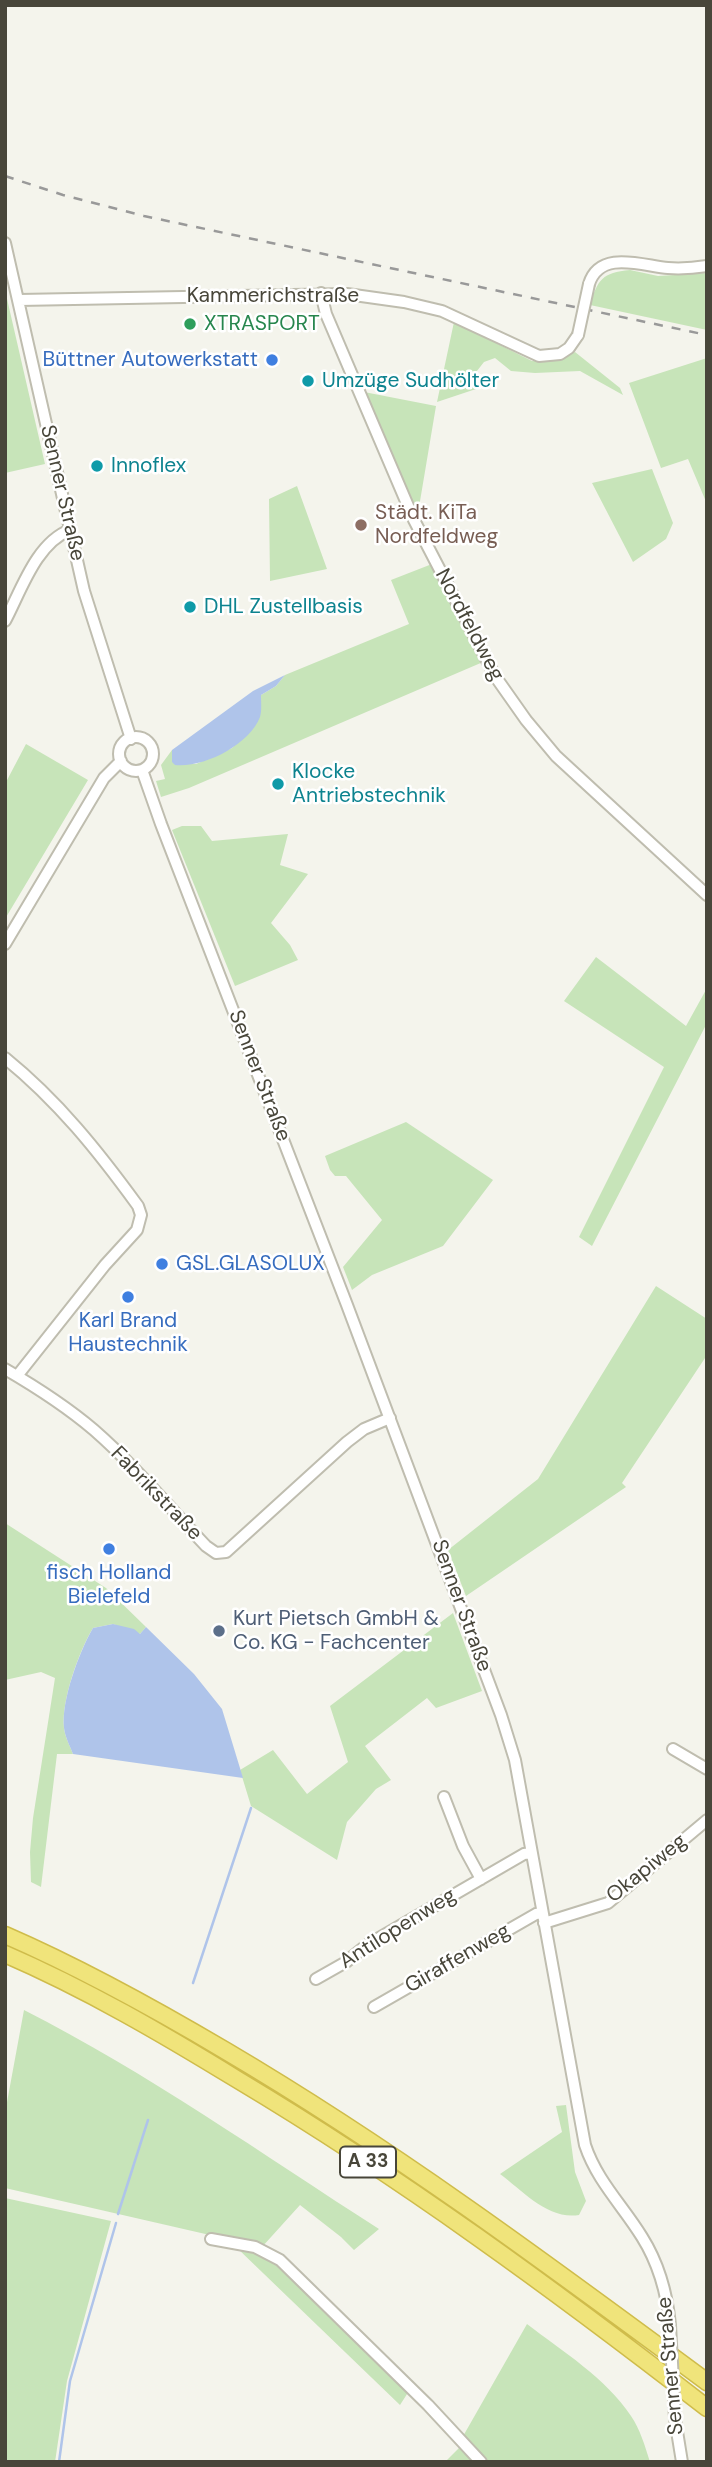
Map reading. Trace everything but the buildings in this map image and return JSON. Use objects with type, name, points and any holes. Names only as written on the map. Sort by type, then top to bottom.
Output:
[{"type":"highway","name":"A 33","points":[[5,1935],[106,1984],[180,2024],[370,2139],[483,2217],[707,2382]]},
{"type":"highway","name":"A 33","points":[[5,1954],[175,2041],[415,2192],[605,2329],[707,2408]]},
{"type":"street","name":"Senner Straße","points":[[5,243],[90,613],[131,739]]},
{"type":"street","name":"Kammerichstraße","points":[[19,300],[321,293],[365,296],[442,311],[539,356],[560,354],[573,344],[578,335],[589,284],[597,270],[616,262],[687,269],[707,266]]},
{"type":"street","name":"Nordfeldweg","points":[[321,293],[327,314],[414,520],[495,677],[556,757],[707,895]]},
{"type":"street","points":[[5,621],[43,551],[57,537],[70,530]]},
{"type":"street","points":[[5,944],[104,778],[121,761],[121,749],[131,739],[140,738],[151,747],[152,761],[142,770],[131,770],[121,761]]},
{"type":"street","name":"Senner Straße","points":[[142,770],[390,1418],[509,1739],[585,2145],[603,2184],[638,2231],[652,2255],[665,2289],[670,2325],[675,2419],[682,2462]]},
{"type":"street","points":[[5,1058],[44,1091],[73,1122],[101,1155],[138,1206],[141,1215],[137,1230],[105,1265],[17,1376]]},
{"type":"street","name":"Fabrikstraße","points":[[5,1369],[92,1429],[121,1455],[206,1546],[216,1553],[226,1552],[347,1441],[390,1418]]},
{"type":"street","points":[[673,1749],[707,1769]]},
{"type":"street","name":"Antilopenweg","points":[[444,1797],[463,1846],[481,1879]]},
{"type":"street","name":"Okapiweg","points":[[543,1918],[608,1903],[707,1820]]},
{"type":"street","name":"Antilopenweg","points":[[316,1979],[346,1962],[368,1945],[524,1854],[531,1853]]},
{"type":"street","name":"Giraffenweg","points":[[374,2007],[536,1914],[543,1918]]},
{"type":"street","points":[[211,2239],[255,2247],[280,2260],[428,2405],[481,2462]]},
{"type":"green space","points":[[630,270],[658,276],[707,273],[707,330],[590,305],[602,279],[613,273]]},
{"type":"green space","points":[[5,290],[45,464],[5,473]]},
{"type":"green space","points":[[454,322],[532,361],[560,359],[575,352],[620,388],[623,395],[580,371],[511,371],[495,358],[484,362],[473,376],[485,386],[437,402]]},
{"type":"green space","points":[[707,358],[707,504],[688,459],[661,468],[629,383]]},
{"type":"green space","points":[[364,392],[436,406],[417,519]]},
{"type":"green space","points":[[652,469],[673,523],[666,539],[633,562],[592,483]]},
{"type":"green space","points":[[297,486],[327,569],[270,581],[269,499]]},
{"type":"green space","points":[[432,564],[483,662],[189,788],[161,797],[156,781],[165,779],[161,765],[172,750],[172,762],[196,764],[232,748],[252,728],[261,695],[276,686],[285,675],[409,624],[391,580]]},
{"type":"green space","points":[[26,744],[88,780],[5,919],[5,784]]},
{"type":"green space","points":[[182,826],[201,826],[212,841],[288,834],[280,865],[308,874],[271,923],[290,945],[298,960],[235,986],[172,830]]},
{"type":"green space","points":[[596,957],[686,1026],[707,988],[707,1023],[592,1246],[579,1237],[664,1067],[564,1001]]},
{"type":"green space","points":[[406,1122],[493,1180],[443,1246],[372,1275],[352,1290],[343,1267],[382,1220],[346,1176],[335,1176],[325,1156]]},
{"type":"green space","points":[[656,1286],[707,1319],[707,1355],[622,1483],[626,1487],[466,1596],[448,1550],[538,1479]]},
{"type":"green space","points":[[5,1523],[106,1588],[146,1627],[140,1634],[113,1624],[93,1628],[82,1650],[65,1704],[65,1731],[73,1754],[57,1754],[41,1887],[31,1882],[30,1852],[55,1678],[41,1672],[5,1680]]},
{"type":"green space","points":[[453,1613],[482,1691],[436,1708],[427,1698],[365,1746],[391,1780],[376,1789],[347,1822],[337,1860],[251,1806],[240,1770],[273,1750],[307,1794],[348,1762],[330,1706]]},
{"type":"green space","points":[[24,2010],[160,2087],[379,2229],[354,2250],[300,2205],[262,2247],[5,2188],[5,2113]]},
{"type":"green space","points":[[566,2105],[575,2172],[586,2201],[579,2215],[546,2209],[500,2174],[562,2132],[556,2106]]},
{"type":"green space","points":[[5,2198],[111,2221],[67,2381],[55,2462],[5,2462]]},
{"type":"green space","points":[[236,2247],[255,2250],[279,2263],[409,2391],[400,2405]]},
{"type":"green space","points":[[527,2324],[583,2366],[621,2402],[637,2426],[650,2462],[485,2462],[462,2438]]},
{"type":"green space","points":[[462,2445],[478,2462],[445,2462]]},
{"type":"water","points":[[285,675],[276,686],[261,695],[260,717],[246,737],[236,745],[199,763],[175,765],[172,762],[172,750],[253,691]]},
{"type":"water","points":[[113,1624],[134,1629],[140,1634],[146,1627],[194,1674],[222,1709],[243,1778],[73,1754],[65,1731],[64,1717],[72,1677],[93,1628]]},
{"type":"waterway","points":[[193,1983],[251,1808]]},
{"type":"waterway","points":[[118,2214],[148,2120]]},
{"type":"waterway","points":[[59,2462],[70,2381],[116,2223]]},
{"type":"railway","points":[[5,176],[63,195],[144,216],[707,335]]},
{"type":"place","name":"XTRASPORT","points":[[190,324]]},
{"type":"place","name":"Büttner Autowerkstatt","points":[[272,360]]},
{"type":"place","name":"Umzüge Sudhölter","points":[[308,381]]},
{"type":"place","name":"Innoflex","points":[[97,466]]},
{"type":"place","name":"Städt. KiTa Nordfeldweg","points":[[361,525]]},
{"type":"place","name":"DHL Zustellbasis","points":[[190,607]]},
{"type":"place","name":"Klocke Antriebstechnik","points":[[278,784]]},
{"type":"place","name":"GSL.GLASOLUX","points":[[162,1264]]},
{"type":"place","name":"Karl Brand Haustechnik","points":[[128,1297]]},
{"type":"place","name":"fisch Holland Bielefeld","points":[[109,1549]]},
{"type":"place","name":"Kurt Pietsch GmbH & Co. KG - Fachcenter","points":[[219,1631]]}]
